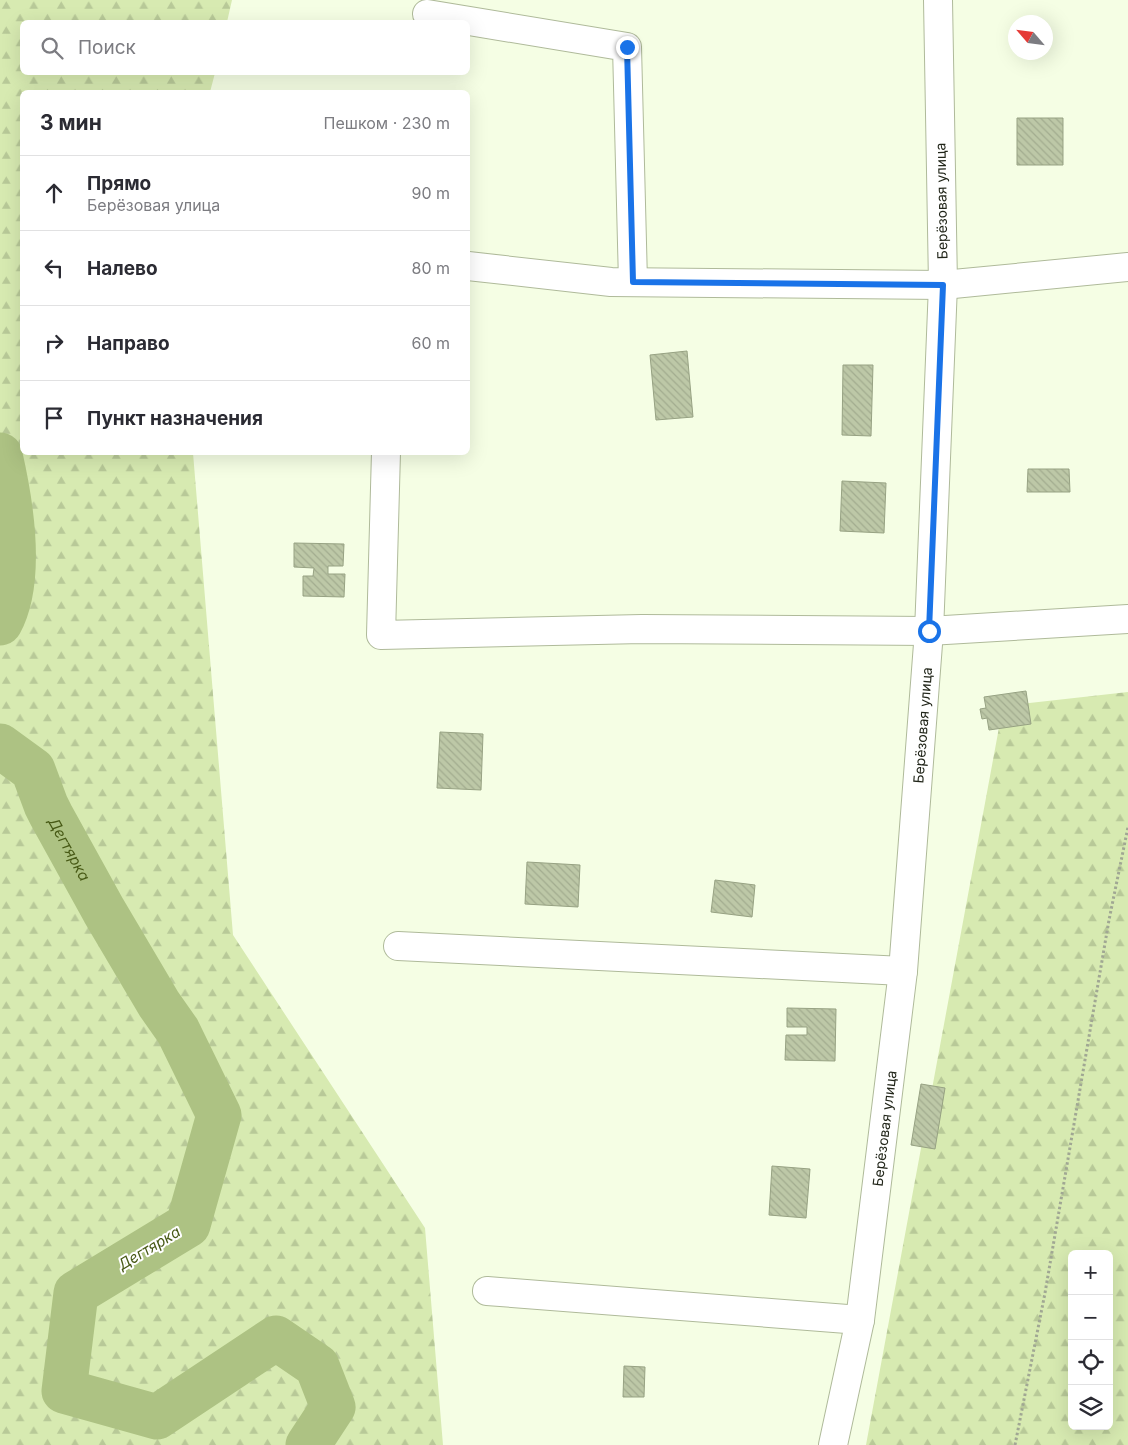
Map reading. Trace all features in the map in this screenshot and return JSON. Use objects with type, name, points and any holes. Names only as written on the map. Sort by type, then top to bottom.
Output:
[{"type":"street","name":"Берёзовая улица","points":[[833,1445],[860,1320],[903,971],[929,631],[943,285],[938,0]]},
{"type":"street","points":[[428,14],[464,20]]},
{"type":"street","points":[[470,21],[627,47],[633,282]]},
{"type":"street","points":[[470,266],[611,282],[943,285],[1128,267]]},
{"type":"street","points":[[386,455],[381,635],[642,628],[929,631],[1128,619]]},
{"type":"street","points":[[398,946],[903,971]]},
{"type":"street","points":[[487,1290],[860,1320]]},
{"type":"path","points":[[1015,1445],[1045,1293],[1108,930],[1128,827]]},
{"type":"green space","points":[[0,0],[232,0],[227,20],[20,20],[20,75],[214,75],[211,90],[20,90],[20,455],[193,455],[233,935],[425,1228],[443,1445],[0,1445]]},
{"type":"green space","points":[[1128,692],[1128,1445],[866,1445],[1003,706]]},
{"type":"building","points":[[1017,118],[1063,118],[1063,165],[1017,165]]},
{"type":"building","points":[[687,351],[693,417],[656,420],[650,355]]},
{"type":"building","points":[[843,365],[873,365],[871,436],[842,435]]},
{"type":"building","points":[[1028,469],[1069,469],[1070,492],[1027,492]]},
{"type":"building","points":[[842,481],[886,483],[884,533],[840,531]]},
{"type":"building","points":[[294,543],[344,544],[343,566],[328,566],[328,574],[345,574],[344,597],[303,596],[303,576],[313,576],[314,568],[294,567]]},
{"type":"building","points":[[1026,691],[1031,724],[989,730],[987,718],[982,719],[980,709],[986,708],[984,697]]},
{"type":"building","points":[[440,732],[483,734],[481,790],[437,788]]},
{"type":"building","points":[[527,862],[580,865],[578,907],[525,904]]},
{"type":"building","points":[[715,880],[755,885],[752,917],[711,912]]},
{"type":"building","points":[[787,1008],[836,1009],[835,1061],[785,1060],[786,1035],[807,1035],[807,1027],[787,1027]]},
{"type":"building","points":[[921,1084],[945,1088],[935,1149],[911,1145]]},
{"type":"building","points":[[772,1166],[810,1169],[806,1218],[769,1215]]},
{"type":"building","points":[[624,1366],[645,1367],[644,1397],[623,1397]]},
{"type":"waterway","name":"Дегтярка","points":[[0,455],[8,495],[13,540],[12,585],[0,623]]},
{"type":"waterway","name":"Дегтярка","points":[[0,746],[33,770],[51,815],[104,911],[159,1004],[178,1031],[219,1115],[188,1225],[76,1293],[64,1391],[157,1417],[276,1338],[317,1366],[333,1407],[308,1445]]},
{"type":"route","points":[[627,47],[633,282],[943,285],[929,631]]}]
